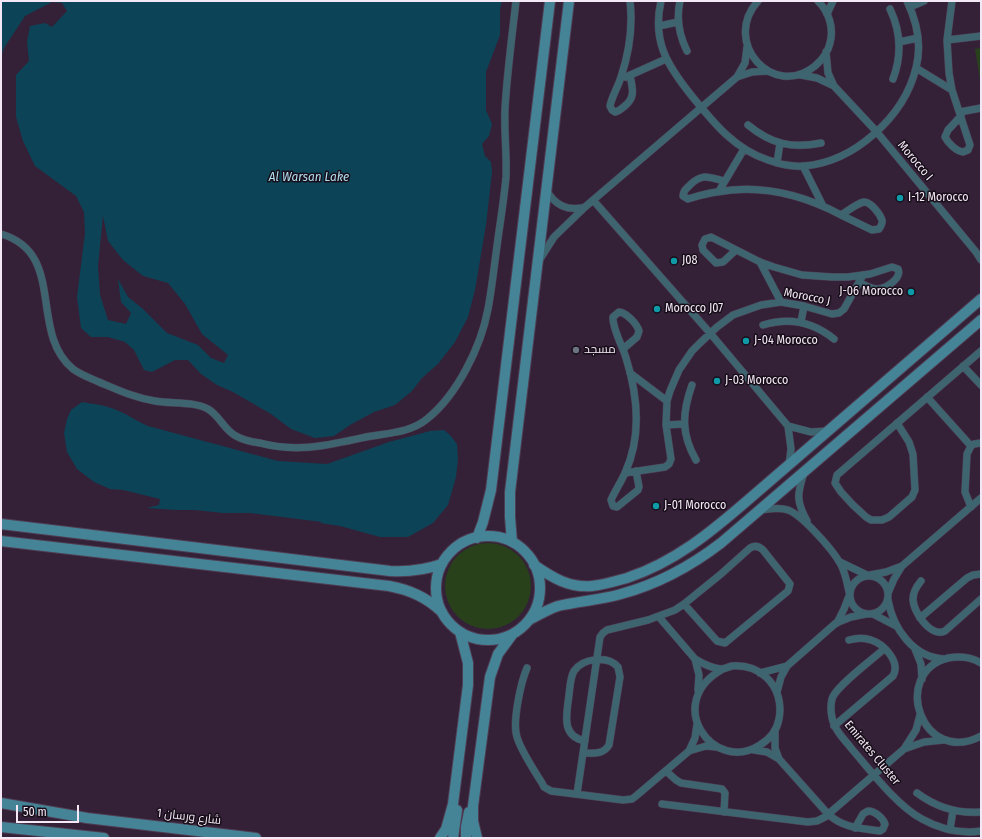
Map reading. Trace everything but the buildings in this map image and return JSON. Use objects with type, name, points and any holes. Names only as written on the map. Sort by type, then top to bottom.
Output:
[{"type":"street","points":[[1,234],[16,239],[32,254],[41,274],[53,340],[61,356],[74,369],[82,374],[143,399],[196,405],[206,408],[215,414],[225,427],[234,435],[252,442],[277,447],[306,448],[332,445],[399,432],[413,427],[427,419],[437,410],[453,389],[474,350],[486,318],[505,188],[506,92],[516,1]]},
{"type":"street","points":[[477,538],[483,522],[491,490],[550,1]]},
{"type":"street","points":[[512,542],[510,492],[569,1]]},
{"type":"street","points":[[630,1],[630,42],[621,79],[610,104],[610,108],[615,112],[620,111],[632,99],[633,92],[630,75]]},
{"type":"street","points":[[661,1],[659,26],[661,43],[666,59],[679,79],[701,107],[725,134],[744,149],[777,163],[803,166],[825,161],[845,153],[876,131],[892,115],[912,82],[916,68],[918,38],[908,4],[924,1]]},
{"type":"street","points":[[680,1],[678,22],[680,34],[687,51]]},
{"type":"street","points":[[749,1],[750,12]]},
{"type":"street","points":[[538,263],[554,237],[585,207],[737,77],[745,63],[747,47],[745,29],[750,12],[758,1]]},
{"type":"street","points":[[737,77],[752,72],[767,71],[783,76],[799,74],[806,72],[818,64],[829,46],[831,32],[827,14],[818,1]]},
{"type":"street","points":[[827,14],[833,1]]},
{"type":"street","points":[[952,1],[947,40],[949,72],[952,90],[960,114],[970,144],[968,150],[963,152],[958,151],[947,141],[945,137],[948,130],[960,114],[981,108]]},
{"type":"street","points":[[890,8],[896,25],[899,42],[898,61],[893,79]]},
{"type":"street","points":[[659,26],[678,22]]},
{"type":"street","points":[[947,40],[981,36]]},
{"type":"street","points":[[899,42],[918,38]]},
{"type":"street","points":[[747,47],[753,58],[767,71]]},
{"type":"street","name":"Morocco I","points":[[826,52],[828,73],[834,86],[876,131],[978,253],[981,260]]},
{"type":"street","points":[[621,79],[666,59]]},
{"type":"street","points":[[916,68],[952,90]]},
{"type":"street","name":"Morocco I","points":[[799,74],[817,78],[834,86]]},
{"type":"street","points":[[748,125],[759,134],[780,143],[798,146],[821,142]]},
{"type":"street","points":[[777,163],[780,143]]},
{"type":"street","points":[[719,191],[744,149]]},
{"type":"street","points":[[803,166],[823,206]]},
{"type":"street","points":[[724,181],[701,177],[695,180],[684,192],[683,196],[688,199],[719,191],[750,189],[776,192],[823,206],[872,230],[879,228],[882,224],[882,219],[867,202],[860,203],[842,215]]},
{"type":"street","points":[[546,189],[552,199],[562,206],[573,209],[585,207]]},
{"type":"street","points":[[593,200],[710,333],[788,426],[791,449],[789,465]]},
{"type":"street","points":[[736,250],[723,262],[716,263],[703,250],[702,244],[705,239],[711,238],[736,250],[760,262],[788,272],[817,277],[863,275],[892,267],[895,267],[899,271],[899,274],[895,280],[881,289],[874,289],[859,282]]},
{"type":"street","points":[[760,262],[781,302]]},
{"type":"street","name":"Morocco J","points":[[625,473],[665,467],[669,464],[671,459],[666,425],[667,401],[674,380],[692,351],[725,320],[742,311],[761,304],[781,302],[804,306],[832,314],[839,313],[844,309],[863,275]]},
{"type":"street","points":[[534,565],[556,580],[566,583],[584,586],[602,585],[644,572],[679,554],[698,542],[729,516],[981,299]]},
{"type":"street","points":[[801,322],[804,306]]},
{"type":"street","points":[[623,349],[637,337],[639,331],[638,327],[625,313],[619,312],[615,315],[613,320],[630,373],[636,403],[637,424],[634,444],[625,473],[611,500],[611,505],[617,507],[638,490],[639,486],[636,471]]},
{"type":"street","points":[[531,619],[557,607],[603,599],[633,591],[674,574],[690,565],[716,547],[760,510],[981,320]]},
{"type":"street","points":[[763,325],[778,321],[801,322],[822,330],[834,339]]},
{"type":"street","points":[[897,424],[909,442],[911,448],[914,461],[915,490],[912,497],[888,517],[882,520],[871,520],[866,517],[841,492],[835,483],[835,477],[981,350]]},
{"type":"street","points":[[963,366],[981,385]]},
{"type":"street","points":[[630,373],[667,401]]},
{"type":"street","points":[[692,385],[686,408],[684,424],[687,440],[696,460]]},
{"type":"street","points":[[927,397],[971,446]]},
{"type":"street","points":[[666,425],[684,424]]},
{"type":"street","points":[[788,426],[808,431],[827,431]]},
{"type":"street","points":[[971,507],[966,497],[965,486],[967,454],[971,446],[981,443]]},
{"type":"street","points":[[804,472],[799,489],[798,500],[801,510],[809,525]]},
{"type":"street","points":[[836,623],[851,617],[869,614],[882,609],[894,579],[902,566],[981,498]]},
{"type":"street","points":[[760,510],[778,508],[788,510],[797,515],[809,525],[840,562],[851,569],[880,579],[887,588],[891,613],[897,627],[915,649],[921,664],[922,679]]},
{"type":"street","points":[[1,524],[400,572],[422,570],[442,564]]},
{"type":"street","points":[[442,612],[437,598],[437,584],[442,564],[457,547],[470,540],[484,536],[498,537],[512,542],[527,554],[534,565],[539,580],[540,592],[538,604],[531,619],[512,635],[498,654],[490,677],[473,821],[477,838]]},
{"type":"street","points":[[1,541],[389,586],[409,590],[426,599],[442,612],[450,623],[460,632],[470,637],[482,640],[493,640],[512,635]]},
{"type":"street","points":[[577,794],[600,637],[604,631],[659,617],[684,604],[754,546],[759,546],[763,550],[790,584],[788,592],[725,643],[717,641],[684,604]]},
{"type":"street","points":[[840,562],[845,575],[850,602],[854,608],[859,612],[869,614],[897,627]]},
{"type":"street","points":[[777,692],[781,677],[787,666],[836,623],[844,609],[854,582],[857,579],[869,575],[886,572],[902,566]]},
{"type":"street","points":[[920,618],[967,578],[973,574],[981,574]]},
{"type":"street","points":[[920,581],[916,587],[913,599],[914,606],[920,618],[932,631],[937,633],[943,632],[981,599]]},
{"type":"street","points":[[659,617],[695,659],[711,667],[723,669]]},
{"type":"street","points":[[440,838],[449,822],[453,804],[469,674],[466,653],[460,632]]},
{"type":"street","points":[[834,726],[893,676],[896,670],[895,664],[884,649],[872,640],[856,638],[849,640]]},
{"type":"street","name":"Emirates Cluster","points":[[884,649],[835,693],[831,704],[834,726],[874,775],[913,814],[930,824],[950,830],[962,832],[981,832]]},
{"type":"street","points":[[915,649],[929,657],[945,659],[962,657],[980,662]]},
{"type":"street","points":[[527,668],[522,681],[519,696],[515,728],[517,738],[544,787],[551,791],[623,800],[632,799],[689,751],[695,738],[697,724],[695,703],[698,692],[698,675],[695,659]]},
{"type":"street","points":[[945,659],[932,667],[922,679],[918,688],[917,697],[917,706],[920,715],[930,730],[945,740]]},
{"type":"street","points":[[583,753],[600,753],[607,748],[609,742],[620,670],[616,664],[609,661],[597,660],[582,665],[574,671],[572,676],[567,723],[572,734],[580,740],[585,741]]},
{"type":"street","points":[[698,692],[704,682],[712,674],[732,666],[752,668],[767,678],[777,692],[780,706],[780,714],[775,730],[775,748],[779,759]]},
{"type":"street","points":[[760,673],[787,666]]},
{"type":"street","points":[[662,804],[808,822],[817,821],[828,814],[904,749],[913,737],[920,715]]},
{"type":"street","points":[[697,724],[706,738],[718,747]]},
{"type":"street","points":[[689,751],[706,746],[718,747],[735,752],[753,749],[766,742],[775,730]]},
{"type":"street","points":[[904,749],[924,742],[945,740],[959,742],[977,740],[981,736]]},
{"type":"street","points":[[753,749],[767,752],[779,759],[828,814],[838,822],[855,828]]},
{"type":"street","points":[[666,771],[681,783],[722,789],[725,793],[724,812]]},
{"type":"street","points":[[453,838],[458,810],[457,778]]},
{"type":"street","points":[[917,793],[934,804],[953,810],[981,812]]},
{"type":"street","points":[[466,838],[467,819],[475,799]]},
{"type":"street","name":"شارع ورسان 1","points":[[1,803],[88,818],[256,838]]},
{"type":"street","points":[[950,830],[953,810]]},
{"type":"street","points":[[1,827],[104,838]]},
{"type":"green space","points":[[981,48],[981,85],[975,49]]},
{"type":"green space","points":[[488,543],[504,547],[518,556],[527,570],[531,586],[527,602],[518,616],[504,625],[488,629],[472,625],[458,616],[449,602],[445,586],[449,570],[458,556],[472,547]]},
{"type":"water","name":"Al Warsan Lake","points":[[1,1],[502,1],[500,9],[500,35],[486,72],[486,110],[492,124],[489,136],[482,144],[485,156],[491,162],[492,172],[486,225],[475,290],[468,317],[455,342],[438,364],[422,378],[412,391],[395,405],[374,412],[350,425],[334,436],[315,438],[291,429],[271,414],[233,392],[217,385],[201,374],[188,360],[175,360],[152,372],[144,370],[134,350],[125,342],[108,337],[91,337],[81,328],[77,297],[85,233],[84,212],[76,196],[35,166],[23,141],[16,117],[16,75],[29,61],[27,42],[30,26],[45,23],[52,27],[67,11],[62,3],[52,2],[25,16],[4,48],[1,57]],"holes":[[[103,216],[108,241],[123,260],[143,276],[168,283],[185,304],[202,334],[228,355],[224,363],[211,358],[198,345],[167,333],[143,309],[128,297],[118,279],[121,302],[131,313],[126,324],[108,320],[100,295],[98,266]]]},
{"type":"water","points":[[82,402],[114,409],[148,426],[278,461],[327,464],[389,442],[430,431],[444,430],[457,444],[458,459],[456,477],[448,505],[433,523],[408,537],[380,537],[340,526],[320,523],[322,522],[250,513],[223,513],[147,508],[159,505],[160,499],[123,490],[110,489],[94,482],[77,469],[67,452],[64,433],[67,419],[71,410]]},
{"type":"place","name":"I-12 Morocco","points":[[900,198]]},
{"type":"place","name":"J08","points":[[674,261]]},
{"type":"place","name":"J-06 Morocco","points":[[911,292]]},
{"type":"place","name":"Morocco J07","points":[[657,309]]},
{"type":"place","name":"J-04 Morocco","points":[[746,341]]},
{"type":"place","name":"مسجد","points":[[576,350]]},
{"type":"place","name":"J-03 Morocco","points":[[717,381]]},
{"type":"place","name":"J-01 Morocco","points":[[656,506]]}]
